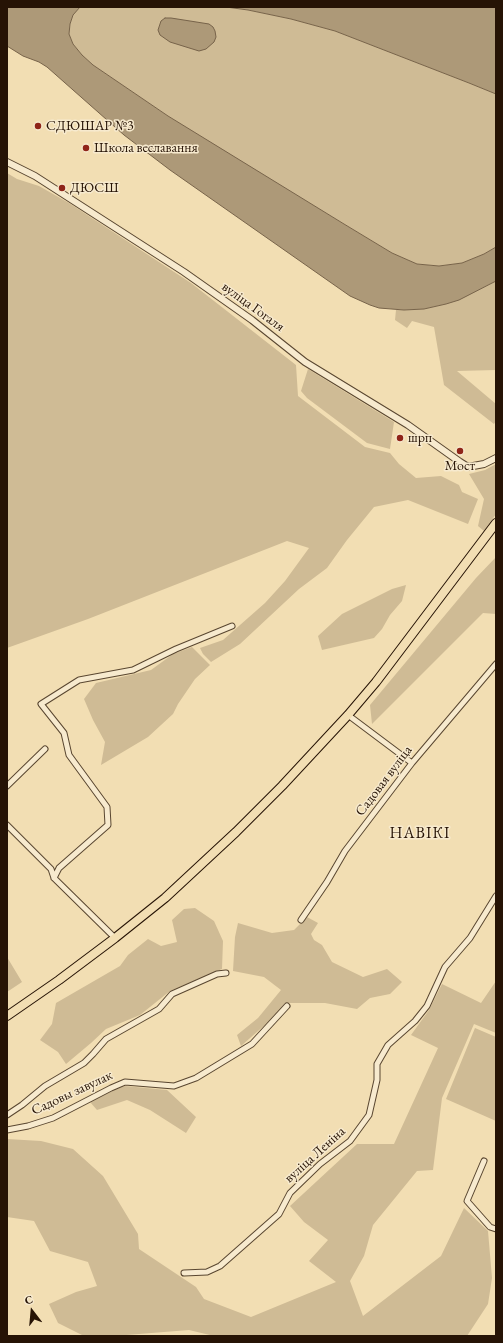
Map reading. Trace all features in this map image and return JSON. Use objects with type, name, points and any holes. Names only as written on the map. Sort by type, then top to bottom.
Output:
[{"type":"main road","points":[[7,1016],[59,980],[165,898],[236,832],[282,786],[348,715],[398,654],[496,523]]},
{"type":"street","name":"вуліца Гогаля","points":[[7,162],[35,176],[184,272],[252,320],[305,362],[408,425],[468,467],[484,464],[496,458]]},
{"type":"street","points":[[54,878],[59,868],[108,825],[107,808],[69,755],[64,732],[41,704],[79,680],[133,670],[176,649],[232,626]]},
{"type":"street","name":"Садовая вуліца","points":[[301,920],[327,882],[345,851],[412,763],[496,664]]},
{"type":"street","points":[[348,715],[412,763]]},
{"type":"street","points":[[7,786],[45,749]]},
{"type":"street","points":[[7,825],[51,869],[54,878],[115,938]]},
{"type":"street","name":"вуліца Леніна","points":[[184,1273],[207,1272],[220,1266],[279,1214],[290,1193],[320,1164],[350,1141],[369,1115],[377,1080],[377,1064],[388,1045],[415,1021],[423,1011],[445,967],[470,938],[496,896]]},
{"type":"street","name":"Садовы завулак","points":[[7,1115],[45,1086],[84,1063],[106,1039],[160,1009],[172,994],[217,974],[226,973]]},
{"type":"street","name":"Садовы завулак","points":[[7,1130],[28,1126],[53,1118],[125,1082],[174,1086],[196,1078],[252,1044],[287,1006]]},
{"type":"street","points":[[484,1161],[467,1201],[490,1227],[496,1229]]},
{"type":"shaded area","points":[[7,7],[80,7],[73,15],[70,24],[69,34],[73,44],[93,65],[168,116],[392,253],[417,264],[439,266],[462,263],[484,254],[496,247],[496,281],[459,300],[424,309],[404,310],[379,308],[350,296],[170,170],[124,135],[47,67],[39,62],[23,56],[7,46]]},
{"type":"shaded area","points":[[80,7],[226,7],[248,10],[291,19],[335,31],[496,94],[496,247],[484,254],[462,263],[439,266],[417,264],[392,253],[168,116],[93,65],[73,44],[69,34],[73,14]]},
{"type":"shaded area","points":[[226,7],[496,7],[496,94],[335,31],[291,19]]},
{"type":"shaded area","points":[[165,18],[209,24],[215,31],[216,37],[214,42],[206,49],[199,51],[170,42],[160,35],[158,30],[161,21]]},
{"type":"shaded area","points":[[7,173],[17,179],[39,186],[69,203],[191,283],[296,365],[298,396],[365,447],[390,453],[399,464],[416,478],[441,476],[459,485],[462,492],[478,499],[468,524],[408,500],[374,507],[347,540],[327,568],[299,589],[240,644],[211,662],[203,654],[200,648],[223,640],[265,603],[285,581],[309,548],[287,541],[88,619],[7,648]]},
{"type":"shaded area","points":[[496,281],[496,370],[457,371],[496,404],[496,421],[494,424],[444,385],[434,327],[412,321],[407,328],[395,320],[396,310],[424,309],[446,304]]},
{"type":"shaded area","points":[[308,369],[394,422],[390,449],[367,443],[307,398],[301,391]]},
{"type":"shaded area","points":[[496,464],[496,514],[484,531],[478,526],[484,499],[469,474],[485,470]]},
{"type":"shaded area","points":[[496,557],[496,614],[483,613],[372,724],[370,705],[476,578]]},
{"type":"shaded area","points":[[406,585],[402,601],[374,638],[322,650],[318,636],[342,614],[392,589]]},
{"type":"shaded area","points":[[192,647],[210,665],[195,679],[173,714],[148,737],[101,765],[105,742],[84,699],[96,683],[151,670],[173,654]]},
{"type":"shaded area","points":[[195,908],[214,921],[223,941],[222,969],[170,991],[140,1015],[106,1029],[66,1064],[58,1052],[40,1040],[52,1024],[56,1003],[120,966],[128,955],[148,939],[161,946],[177,942],[172,920],[184,909]]},
{"type":"shaded area","points":[[307,917],[318,923],[311,934],[314,940],[322,945],[332,962],[363,977],[387,969],[402,982],[390,994],[370,998],[357,1009],[325,1003],[287,1003],[241,1046],[237,1035],[258,1018],[281,990],[264,977],[233,971],[235,937],[238,923],[272,933],[294,930]]},
{"type":"shaded area","points":[[7,957],[22,982],[7,992]]},
{"type":"shaded area","points":[[496,981],[496,1033],[474,1024],[442,1098],[433,1170],[417,1171],[373,1225],[364,1256],[350,1281],[363,1316],[441,1256],[464,1208],[488,1231],[492,1278],[488,1304],[467,1336],[214,1336],[189,1330],[114,1336],[84,1336],[58,1323],[49,1304],[76,1292],[97,1286],[88,1262],[50,1251],[34,1221],[7,1217],[7,1139],[41,1141],[73,1149],[103,1176],[138,1234],[139,1249],[196,1287],[204,1299],[251,1317],[336,1282],[309,1261],[328,1240],[304,1222],[290,1206],[357,1144],[394,1144],[438,1048],[411,1035],[429,1010],[442,984],[481,1003]]},
{"type":"shaded area","points":[[475,1028],[496,1037],[496,1121],[446,1099]]},
{"type":"shaded area","points":[[125,1086],[167,1090],[196,1117],[186,1133],[150,1110],[127,1100],[97,1110],[90,1102]]},
{"type":"place","name":"СДЮШАР №3","points":[[38,126]]},
{"type":"place","name":"Школа веславання","points":[[86,148]]},
{"type":"place","name":"ДЮСШ","points":[[62,188]]},
{"type":"place","name":"шрп","points":[[400,438]]},
{"type":"place","name":"Мост","points":[[460,451]]},
{"type":"district","name":"НАВІКІ","points":[[420,834]]}]
